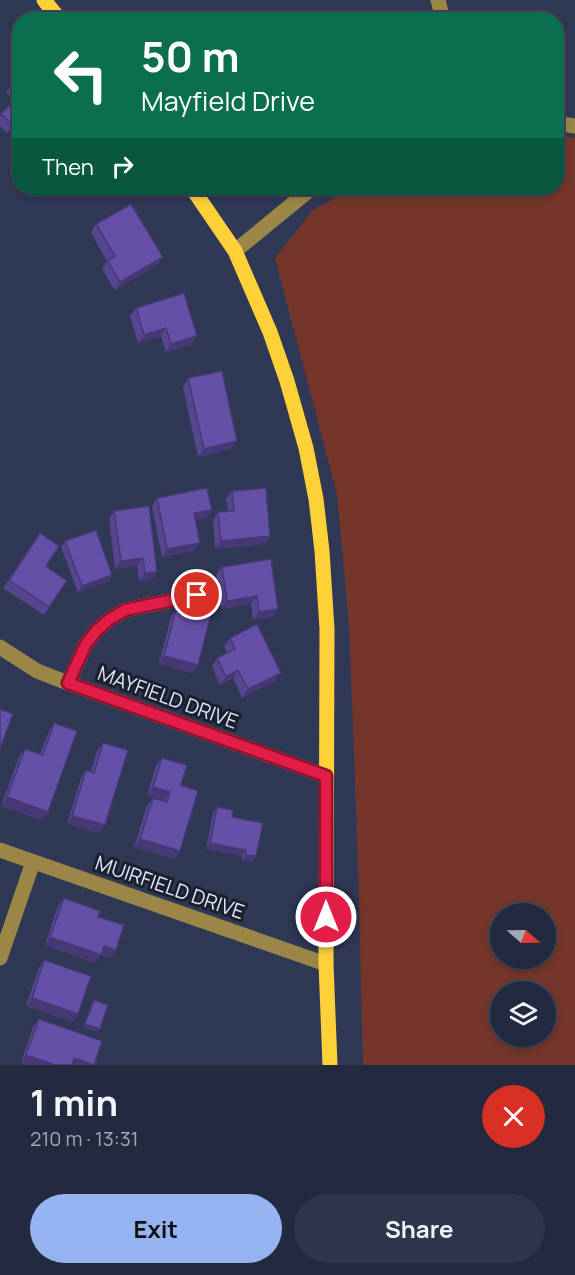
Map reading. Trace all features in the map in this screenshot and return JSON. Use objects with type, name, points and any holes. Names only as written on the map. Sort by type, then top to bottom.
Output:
[{"type":"main road","points":[[44,0],[54,12]]},
{"type":"main road","points":[[197,195],[235,251],[270,332],[306,448],[316,499],[327,628],[326,964],[330,1065]]},
{"type":"street","points":[[235,251],[303,195]]},
{"type":"street","points":[[68,683],[86,644],[110,619],[125,610],[197,595]]},
{"type":"street","name":"MAYFIELD DRIVE","points":[[0,647],[37,671],[326,776]]},
{"type":"street","name":"MUIRFIELD DRIVE","points":[[0,850],[326,964]]},
{"type":"street","points":[[0,958],[33,862]]},
{"type":"shaded area","points":[[564,136],[575,138],[575,1065],[363,1065],[349,622],[337,494],[275,258],[312,211],[340,195],[564,195]]},
{"type":"building","points":[[12,103],[12,124],[1,114]]},
{"type":"building","points":[[131,204],[163,257],[120,282],[108,261],[115,256],[96,224]]},
{"type":"building","points":[[184,293],[197,336],[171,344],[166,328],[144,335],[136,308]]},
{"type":"building","points":[[222,371],[237,441],[204,449],[188,378]]},
{"type":"building","points":[[207,488],[212,510],[194,513],[200,543],[167,549],[157,498]]},
{"type":"building","points":[[266,488],[270,536],[221,541],[218,512],[234,511],[232,491]]},
{"type":"building","points":[[149,506],[157,572],[145,573],[143,558],[121,561],[114,511]]},
{"type":"building","points":[[96,530],[112,575],[82,586],[65,541]]},
{"type":"building","points":[[40,533],[59,546],[46,566],[67,581],[49,607],[9,580]]},
{"type":"building","points":[[271,559],[278,609],[259,612],[257,596],[227,601],[222,567]]},
{"type":"building","points":[[176,609],[210,618],[198,665],[164,656]]},
{"type":"building","points":[[257,624],[281,673],[248,689],[238,670],[226,677],[217,658],[235,649],[230,638]]},
{"type":"building","points":[[0,709],[13,714],[0,749]]},
{"type":"building","points":[[54,723],[77,731],[48,812],[7,797],[25,749],[43,755]]},
{"type":"building","points":[[103,743],[128,750],[105,825],[72,816],[86,770],[94,773]]},
{"type":"building","points":[[162,758],[187,765],[181,785],[198,791],[180,851],[140,839],[153,798],[167,802],[170,792],[153,787]]},
{"type":"building","points":[[217,807],[233,810],[232,817],[263,823],[256,856],[246,855],[246,850],[210,843]]},
{"type":"building","points":[[64,898],[100,911],[98,917],[124,925],[116,950],[104,946],[101,955],[50,937]]},
{"type":"building","points":[[44,960],[91,976],[78,1014],[32,998]]},
{"type":"building","points":[[94,1000],[108,1005],[100,1029],[85,1024]]},
{"type":"building","points":[[39,1019],[102,1041],[94,1065],[74,1058],[72,1065],[55,1065],[26,1055]]},
{"type":"route","points":[[197,595],[125,610],[110,619],[86,644],[68,683],[326,776],[326,917]]}]
